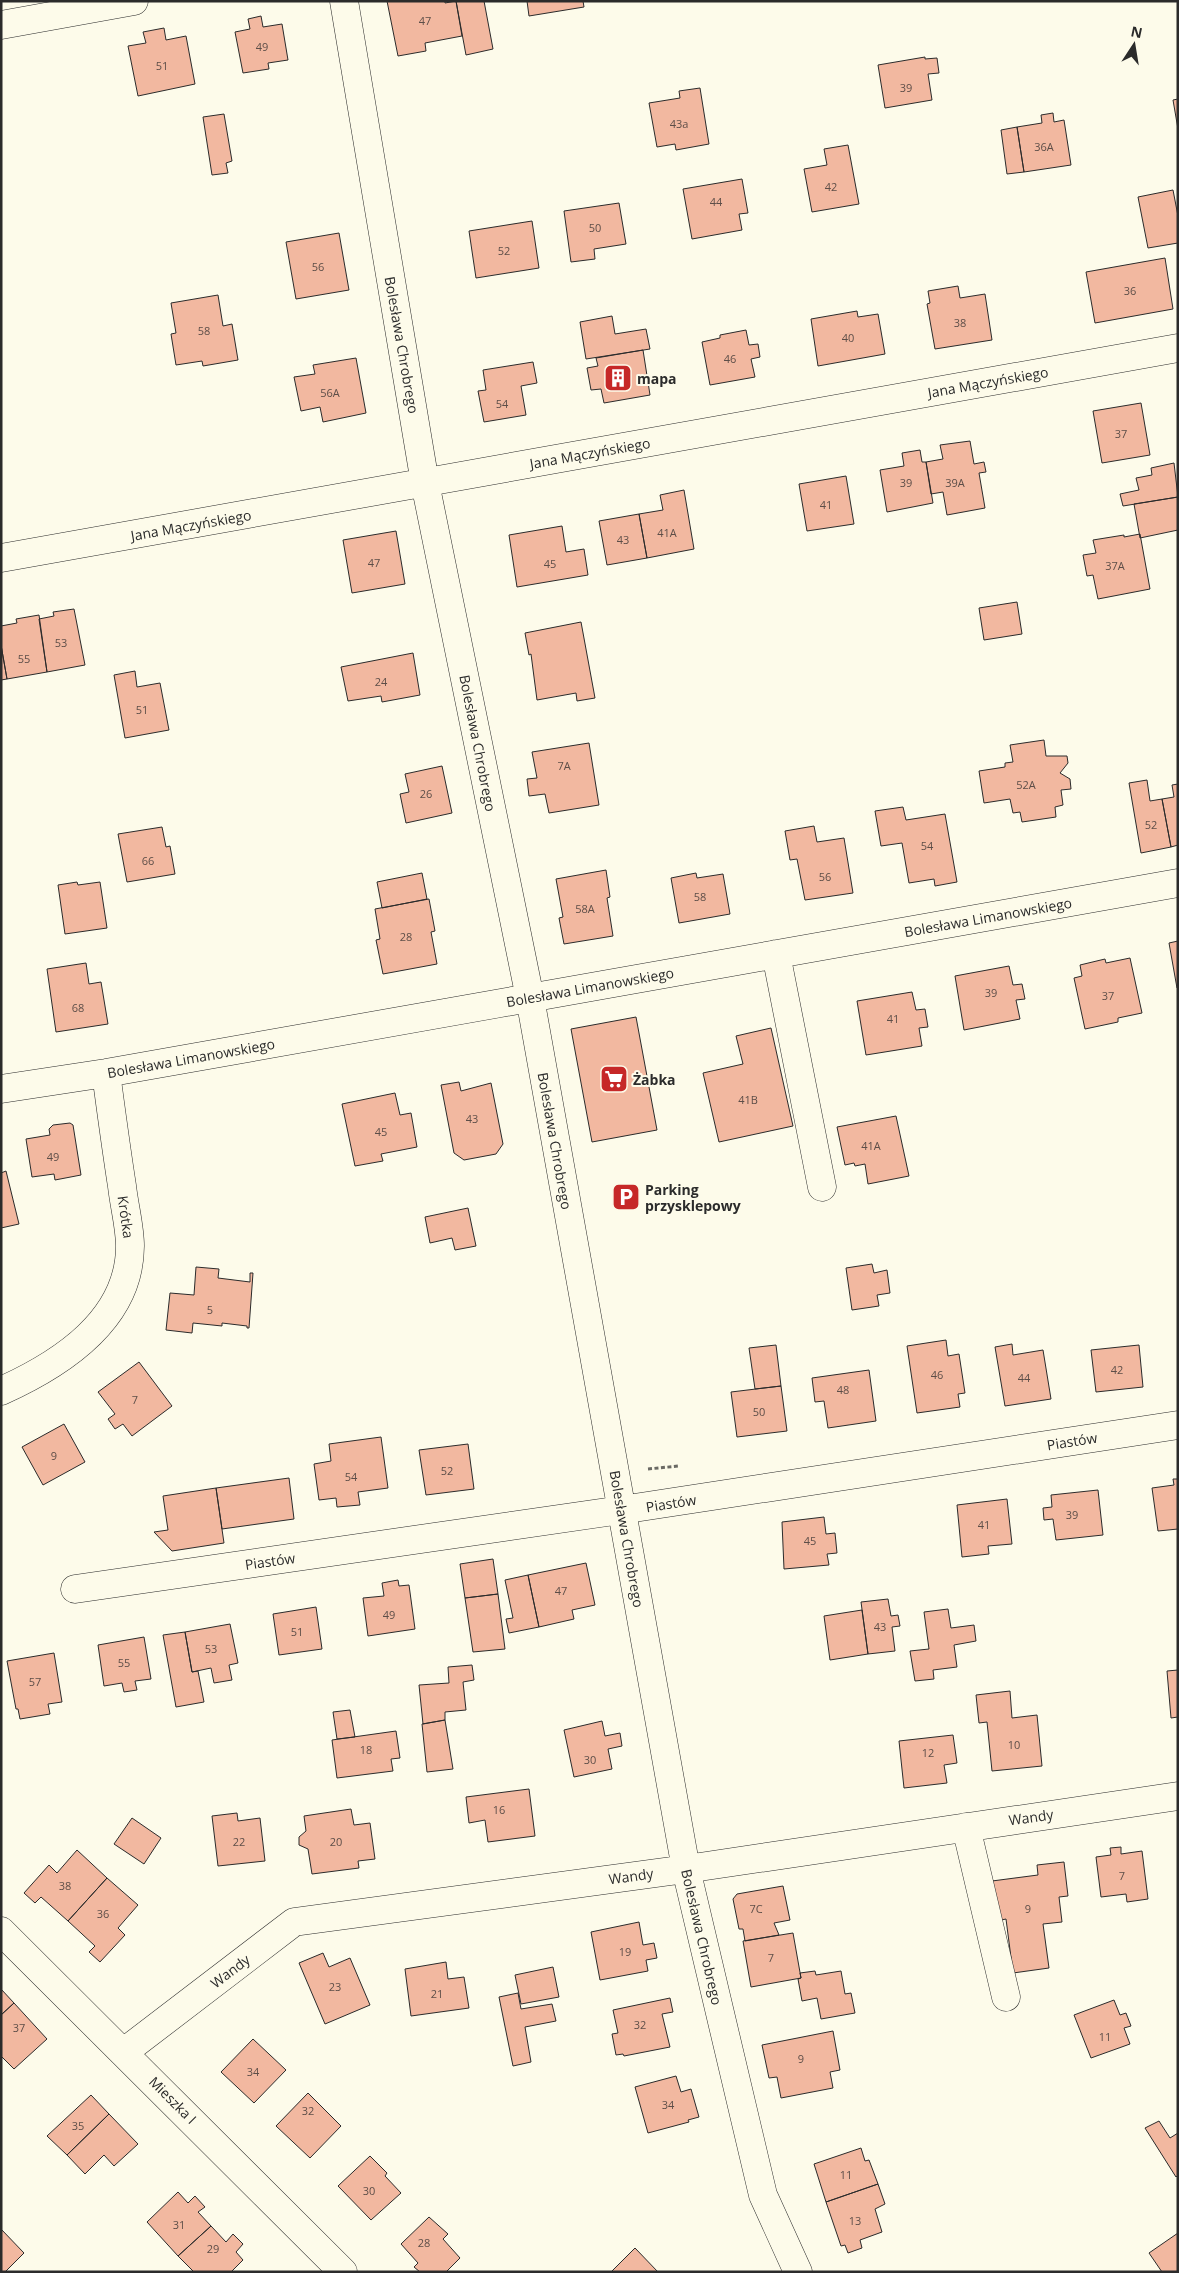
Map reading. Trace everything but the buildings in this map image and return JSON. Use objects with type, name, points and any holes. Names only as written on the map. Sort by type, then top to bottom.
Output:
[{"type":"street","points":[[1,24],[134,1]]},
{"type":"street","name":"Bolesława Chrobrego","points":[[344,1],[425,483],[530,998],[686,1869],[764,2195],[798,2272]]},
{"type":"street","name":"Jana Mączyńskiego","points":[[1,558],[1178,348]]},
{"type":"street","name":"Bolesława Limanowskiego","points":[[1,1089],[106,1073],[1178,883]]},
{"type":"street","points":[[776,954],[822,1188]]},
{"type":"street","name":"Krótka","points":[[1,1391],[32,1377],[83,1341],[108,1316],[124,1282],[130,1246],[106,1073]]},
{"type":"street","name":"Piastów","points":[[75,1589],[621,1510],[1178,1425]]},
{"type":"street","name":"Wandy","points":[[124,2052],[294,1922],[686,1869],[1178,1796]]},
{"type":"street","points":[[966,1827],[1006,1997]]},
{"type":"street","name":"Mieszka I","points":[[1,1931],[343,2272]]},
{"type":"place","name":"mapa","points":[[618,378]]},
{"type":"place","name":"Żabka","points":[[614,1079]]},
{"type":"place","name":"Parking przysklepowy","points":[[626,1197]]}]
